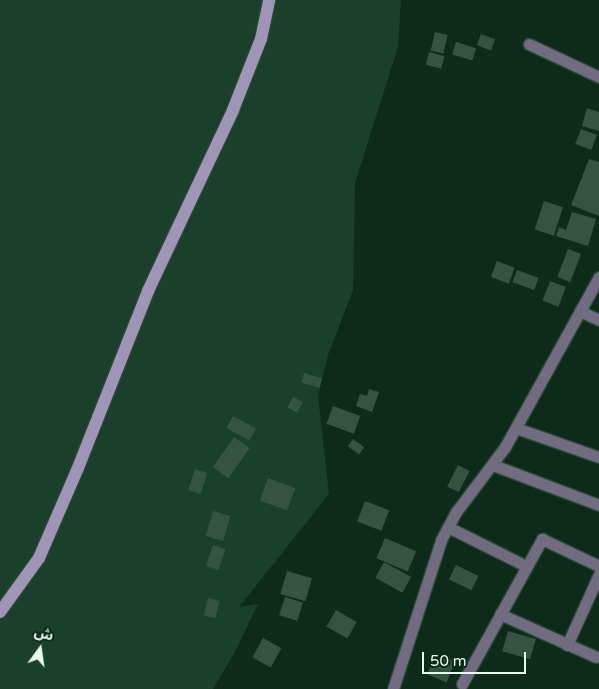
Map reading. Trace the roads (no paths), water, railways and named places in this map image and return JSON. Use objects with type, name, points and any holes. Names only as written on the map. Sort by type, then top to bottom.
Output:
[{"type":"street","points":[[0,612],[39,558],[74,477],[148,292],[233,110],[261,39],[269,0]]},
{"type":"street","points":[[529,44],[599,77]]},
{"type":"street","points":[[393,689],[448,527],[469,494],[493,465],[516,428],[599,277]]},
{"type":"street","points":[[580,312],[599,320]]},
{"type":"street","points":[[516,428],[599,457]]},
{"type":"street","points":[[493,465],[599,505]]},
{"type":"street","points":[[448,527],[526,566]]},
{"type":"street","points":[[462,684],[542,539],[599,566]]},
{"type":"street","points":[[567,644],[599,574]]},
{"type":"street","points":[[500,614],[596,657]]}]
